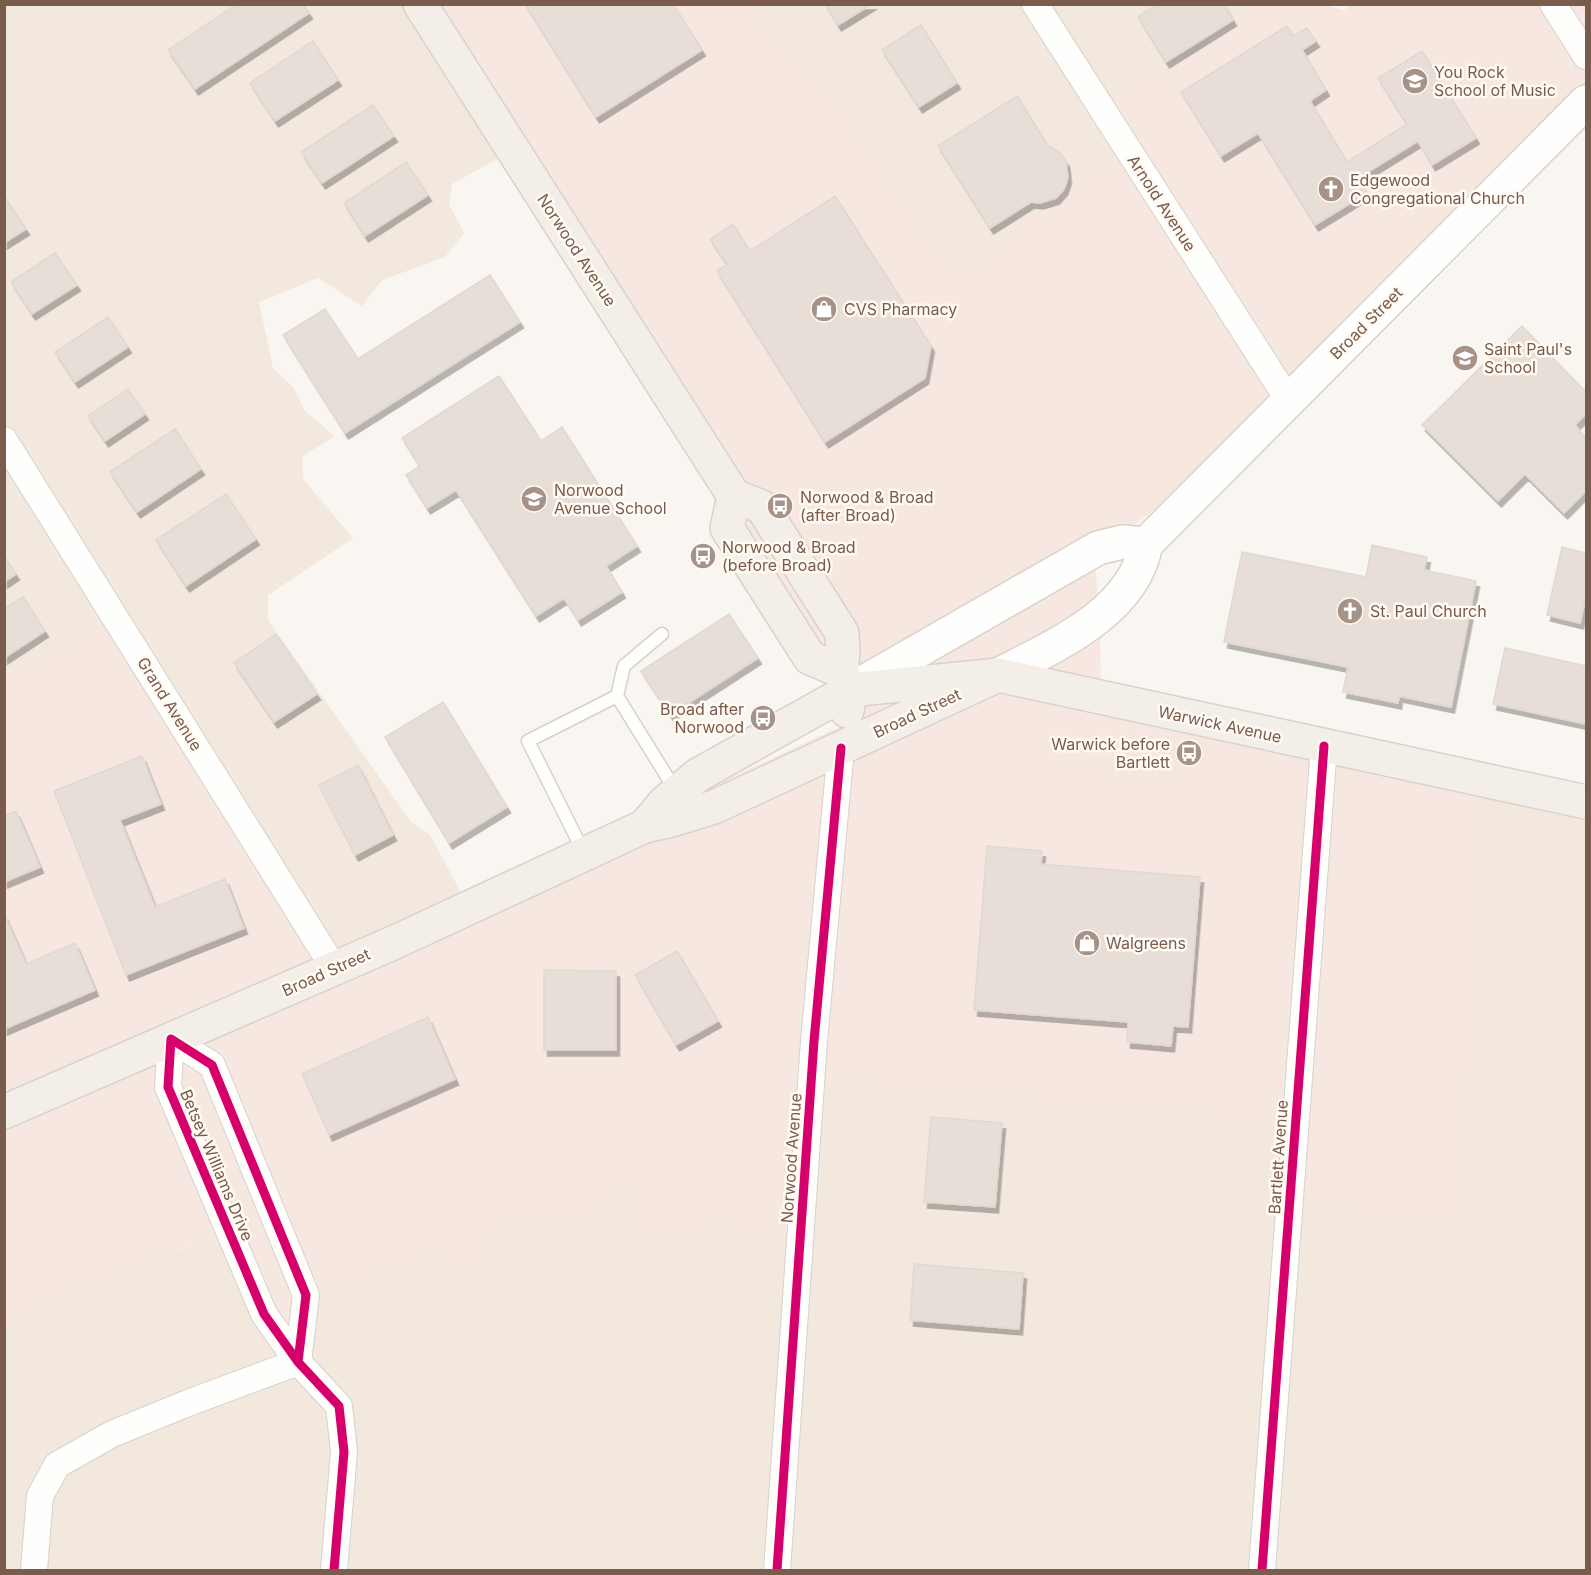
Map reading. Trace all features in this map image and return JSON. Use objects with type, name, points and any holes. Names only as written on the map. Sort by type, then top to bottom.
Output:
[{"type":"main road","name":"Norwood Avenue","points":[[420,4],[734,496],[727,528],[756,575],[810,658],[846,681],[841,748]]},
{"type":"main road","name":"Broad Street","points":[[4,1112],[458,914],[645,826],[714,807],[998,675],[1066,638],[1112,604],[1136,576],[1146,544],[1587,102]]},
{"type":"main road","name":"Broad Street","points":[[645,826],[676,791],[698,775],[846,681],[1098,548],[1122,542],[1146,544]]},
{"type":"main road","name":"Warwick Avenue","points":[[846,681],[998,675],[1587,802]]},
{"type":"street","name":"Arnold Avenue","points":[[1035,4],[1289,401]]},
{"type":"street","points":[[1553,4],[1587,56]]},
{"type":"street","name":"Grand Avenue","points":[[4,440],[334,968]]},
{"type":"street","name":"Bartlett Avenue","points":[[1262,1570],[1324,746]]},
{"type":"street","name":"Norwood Avenue","points":[[777,1570],[814,1041],[841,748]]},
{"type":"street","name":"Betsey Williams Drive","points":[[298,1362],[306,1295],[212,1065],[171,1039],[168,1087],[264,1314],[298,1362],[339,1406],[344,1452],[334,1570]]},
{"type":"street","points":[[34,1570],[40,1496],[57,1465],[112,1434],[298,1362]]},
{"type":"lane","points":[[662,634],[624,666],[617,696],[676,791]]},
{"type":"lane","points":[[585,854],[528,741],[617,696]]},
{"type":"shaded area","points":[[1349,4],[1586,5],[1586,98],[1191,482],[1105,547],[1095,558],[1101,688],[1487,774],[1462,1224],[1285,1207],[1289,1125],[824,1082],[814,1211],[809,1238],[729,1239],[716,1218],[707,1236],[647,1244],[633,1220],[639,1208],[635,1186],[607,1204],[603,1231],[597,1237],[551,1216],[502,1226],[466,1277],[434,1249],[421,1264],[304,1301],[295,1347],[223,1232],[5,1323],[5,671],[61,648],[119,608],[339,955],[471,898],[850,722],[703,448],[428,5],[752,5],[807,72],[830,86],[955,274],[982,259],[1007,228],[1050,204],[1068,183],[1131,150],[1109,107],[1112,100],[1160,68],[1205,51],[1213,34],[1255,5],[1325,5],[1345,10]]},
{"type":"shaded area","points":[[5,5],[428,5],[515,149],[452,184],[449,204],[464,233],[445,257],[382,280],[362,306],[318,278],[259,302],[273,368],[294,388],[304,410],[335,436],[303,456],[303,479],[353,538],[268,595],[268,620],[411,822],[430,835],[464,898],[339,955],[119,608],[61,648],[5,671]]},
{"type":"shaded area","points":[[752,5],[1258,5],[1213,34],[1205,51],[1160,68],[1132,149],[1068,183],[1050,204],[1007,228],[982,259],[955,274],[830,86],[807,72]]},
{"type":"shaded area","points":[[1487,774],[1586,793],[1586,1570],[5,1570],[5,1323],[224,1232],[304,1301],[421,1264],[434,1249],[466,1276],[502,1226],[551,1216],[597,1237],[603,1230],[607,1204],[636,1185],[639,1208],[716,1218],[814,1211],[824,1082],[1290,1125]]},
{"type":"building","points":[[237,4],[303,4],[309,13],[195,89],[168,50]]},
{"type":"building","points":[[525,4],[673,4],[702,50],[596,117]]},
{"type":"building","points":[[825,4],[872,4],[838,25]]},
{"type":"building","points":[[1157,4],[1224,4],[1233,20],[1166,62],[1138,17]]},
{"type":"building","points":[[921,25],[957,83],[919,107],[882,50]]},
{"type":"building","points":[[1287,26],[1293,36],[1307,28],[1316,41],[1302,50],[1326,90],[1310,101],[1347,162],[1407,124],[1378,78],[1422,51],[1476,138],[1432,165],[1418,141],[1358,178],[1367,193],[1315,225],[1258,133],[1221,156],[1181,92]]},
{"type":"building","points":[[313,41],[338,80],[275,121],[250,83]]},
{"type":"building","points":[[1017,96],[1047,145],[1059,152],[1066,161],[1068,178],[1064,189],[1056,198],[1040,203],[1031,202],[990,228],[938,146]]},
{"type":"building","points":[[373,105],[394,136],[322,183],[301,152]]},
{"type":"building","points":[[406,162],[428,195],[365,236],[344,203]]},
{"type":"building","points":[[4,196],[26,229],[4,243]]},
{"type":"building","name":"CVS Pharmacy","points":[[835,196],[931,346],[925,378],[825,442],[717,271],[727,264],[710,239],[733,224],[750,251]]},
{"type":"building","points":[[55,253],[77,285],[32,314],[11,282]]},
{"type":"building","points":[[490,275],[520,322],[345,433],[283,335],[325,309],[358,359]]},
{"type":"building","points":[[108,317],[128,347],[75,382],[55,352]]},
{"type":"building","points":[[1522,326],[1586,392],[1586,414],[1575,425],[1586,438],[1586,491],[1564,513],[1525,474],[1498,501],[1422,425]]},
{"type":"building","name":"Norwood Avenue School","points":[[499,376],[541,441],[562,427],[637,546],[606,566],[622,592],[578,620],[564,598],[536,616],[456,490],[427,508],[406,475],[420,466],[402,438]]},
{"type":"building","points":[[128,389],[145,414],[105,441],[88,416]]},
{"type":"building","points":[[175,429],[201,469],[137,512],[110,472]]},
{"type":"building","points":[[226,494],[256,539],[186,586],[156,540]]},
{"type":"building","name":"St. Paul Church","points":[[1372,545],[1427,557],[1424,570],[1476,581],[1451,707],[1399,696],[1398,703],[1343,692],[1348,667],[1224,642],[1242,552],[1366,577]]},
{"type":"building","points":[[1562,547],[1586,553],[1586,595],[1580,623],[1547,615]]},
{"type":"building","points":[[4,556],[16,574],[4,582]]},
{"type":"building","points":[[23,597],[45,631],[4,658],[4,609]]},
{"type":"building","points":[[729,614],[758,658],[670,715],[641,671]]},
{"type":"building","points":[[276,634],[317,694],[274,722],[234,663]]},
{"type":"building","points":[[1505,648],[1586,666],[1586,724],[1493,704]]},
{"type":"building","points":[[443,702],[507,807],[449,843],[385,737]]},
{"type":"building","points":[[142,756],[161,804],[120,820],[155,907],[225,879],[244,928],[126,975],[54,791]]},
{"type":"building","points":[[358,765],[393,835],[355,855],[319,785]]},
{"type":"building","points":[[16,811],[40,867],[4,882],[4,816]]},
{"type":"building","name":"Walgreens","points":[[987,846],[1042,851],[1041,864],[1200,877],[1188,1027],[1173,1026],[1171,1046],[1127,1042],[1128,1022],[974,1010]]},
{"type":"building","points":[[4,914],[26,964],[75,943],[95,990],[4,1029]]},
{"type":"building","points":[[677,951],[718,1021],[676,1045],[635,975]]},
{"type":"building","points":[[544,970],[616,971],[616,1050],[544,1050]]},
{"type":"building","points":[[428,1017],[455,1079],[329,1135],[302,1074]]},
{"type":"building","points":[[931,1117],[1002,1123],[995,1207],[924,1202]]},
{"type":"building","points":[[914,1264],[1023,1273],[1019,1329],[910,1320]]},
{"type":"cycle path","points":[[1262,1570],[1324,746]]},
{"type":"cycle path","points":[[777,1570],[814,1041],[841,748]]},
{"type":"cycle path","points":[[298,1362],[306,1295],[212,1065],[171,1039],[168,1087],[264,1314],[298,1362],[339,1406],[344,1452],[334,1570]]},
{"type":"place","name":"You Rock School of Music","points":[[1415,81]]},
{"type":"place","name":"Edgewood Congregational Church","points":[[1331,189]]},
{"type":"place","name":"CVS Pharmacy","points":[[824,309]]},
{"type":"place","name":"Saint Paul's School","points":[[1465,358]]},
{"type":"place","name":"Norwood Avenue School","points":[[534,499]]},
{"type":"place","name":"Norwood & Broad (after Broad)","points":[[780,506]]},
{"type":"place","name":"Norwood & Broad (before Broad)","points":[[703,556]]},
{"type":"place","name":"St. Paul Church","points":[[1350,611]]},
{"type":"place","name":"Broad after Norwood","points":[[763,718]]},
{"type":"place","name":"Warwick before Bartlett","points":[[1189,753]]},
{"type":"place","name":"Walgreens","points":[[1087,943]]}]
